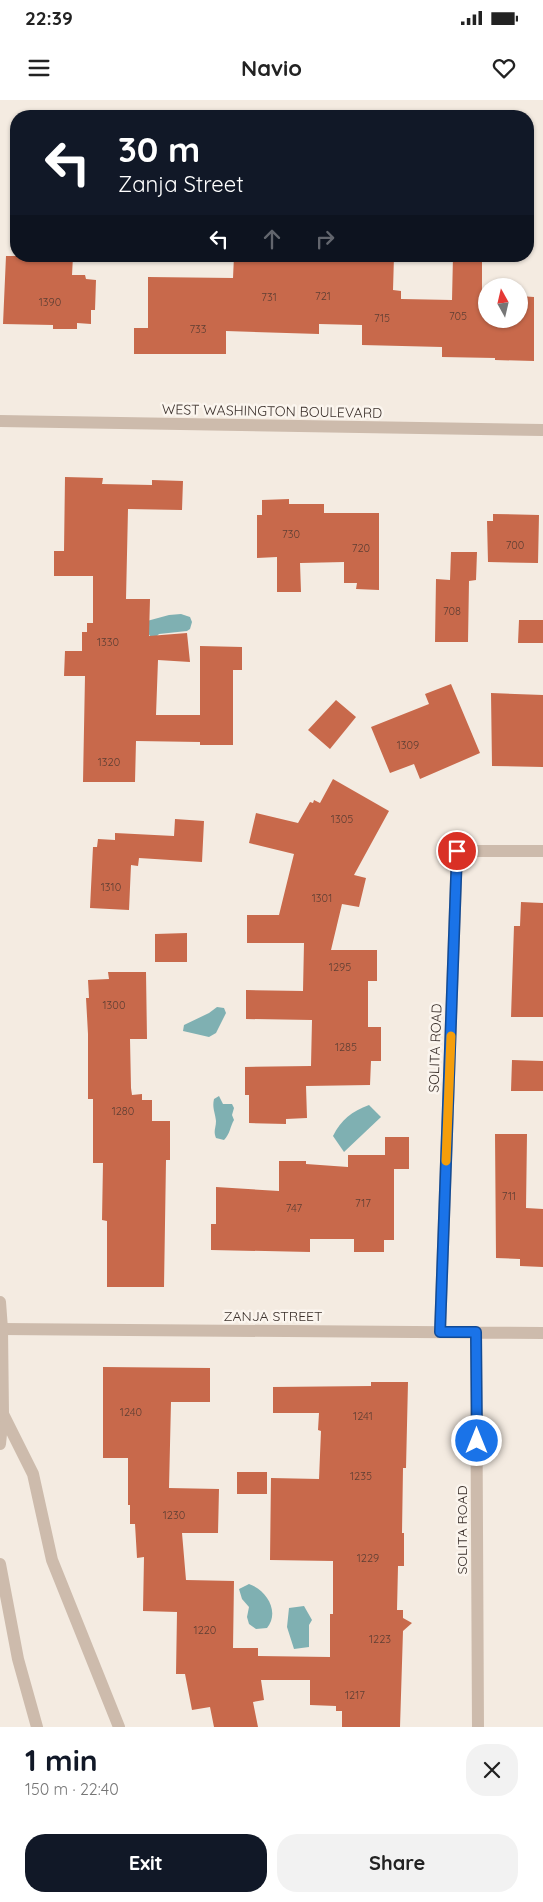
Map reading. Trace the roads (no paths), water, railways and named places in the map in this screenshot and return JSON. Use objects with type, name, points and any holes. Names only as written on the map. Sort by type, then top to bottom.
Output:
[{"type":"street","name":"WEST WASHINGTON BOULEVARD","points":[[0,422],[543,430]]},
{"type":"street","name":"SOLITA ROAD","points":[[440,1332],[457,851],[543,852]]},
{"type":"street","points":[[0,1302],[3,1414],[0,1444]]},
{"type":"street","name":"ZANJA STREET","points":[[2,1329],[543,1333]]},
{"type":"street","name":"SOLITA ROAD","points":[[476,1332],[478,1727]]},
{"type":"street","points":[[3,1414],[33,1474],[52,1560],[119,1727]]},
{"type":"street","points":[[0,1564],[18,1659],[37,1727]]},
{"type":"water","points":[[181,614],[190,617],[192,622],[190,629],[187,631],[159,634],[155,638],[151,637],[145,630],[147,621]]},
{"type":"water","points":[[217,1007],[224,1008],[226,1013],[216,1033],[209,1037],[183,1031],[184,1025]]},
{"type":"water","points":[[219,1096],[223,1104],[232,1104],[234,1108],[232,1115],[234,1120],[224,1140],[216,1138],[215,1133],[216,1121],[213,1102]]},
{"type":"water","points":[[369,1105],[381,1117],[344,1152],[333,1136],[348,1117],[357,1110]]},
{"type":"water","points":[[249,1584],[261,1591],[270,1602],[272,1615],[271,1622],[267,1628],[256,1629],[249,1624],[247,1617],[249,1607],[242,1599],[239,1589]]},
{"type":"water","points":[[304,1606],[312,1620],[309,1625],[309,1647],[294,1649],[287,1627],[289,1608]]}]
